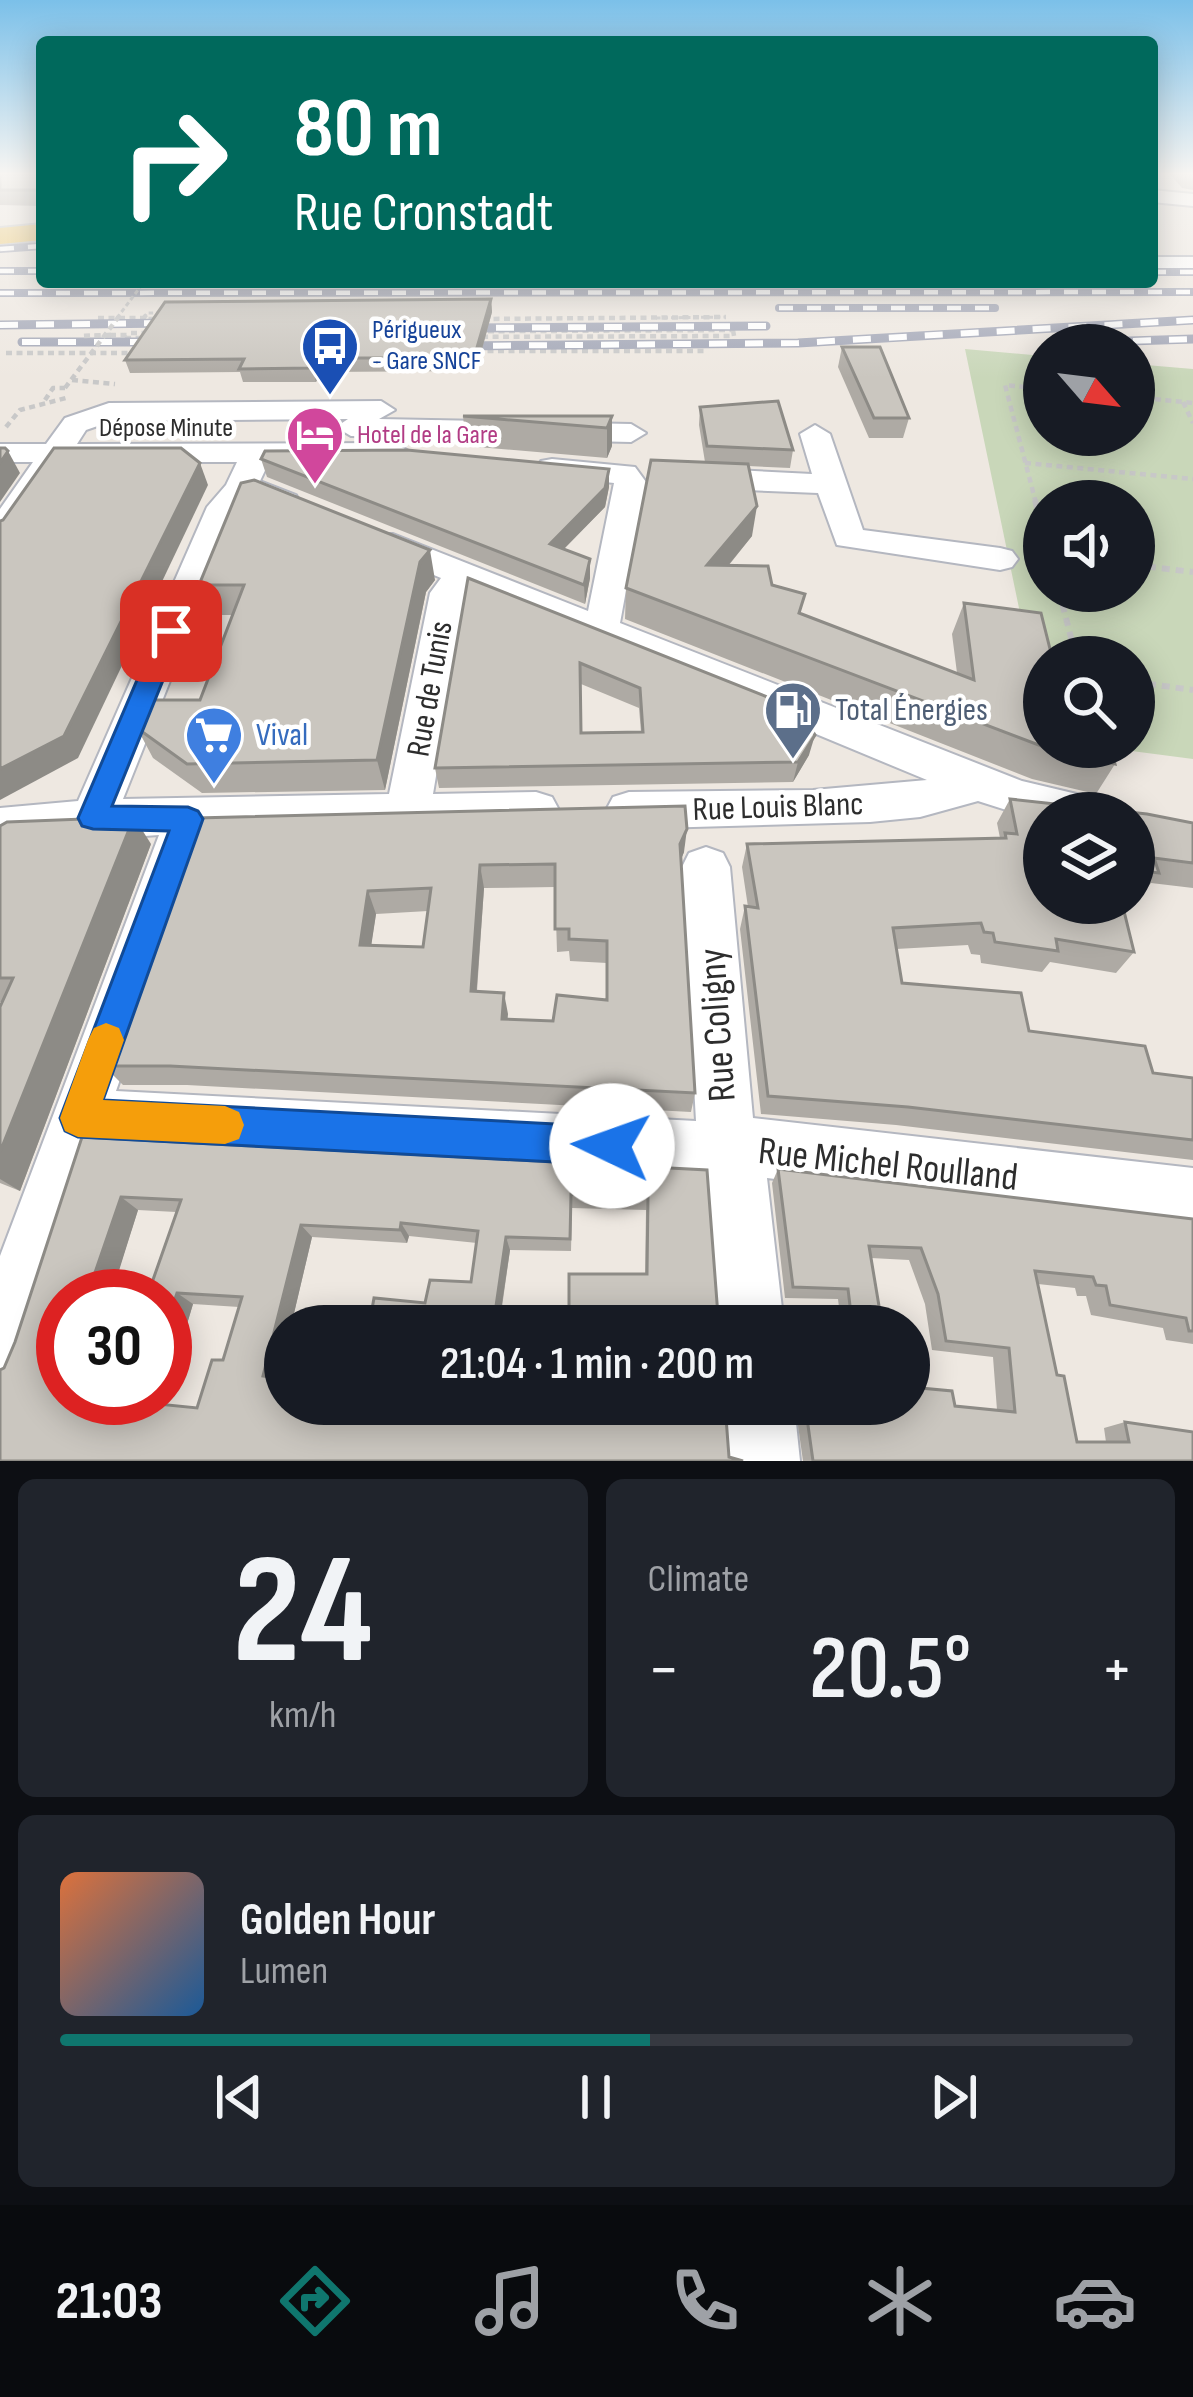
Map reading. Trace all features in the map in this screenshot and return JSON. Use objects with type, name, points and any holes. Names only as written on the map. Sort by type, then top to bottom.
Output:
[{"type":"street","points":[[1158,265],[1193,264]]},
{"type":"street","points":[[0,453],[63,440],[258,451],[427,442],[634,419],[624,474],[629,482],[606,615],[595,627]]},
{"type":"street","name":"Dépose Minute","points":[[63,440],[418,427],[427,442]]},
{"type":"street","points":[[815,434],[849,538],[1000,559]]},
{"type":"street","points":[[0,532],[63,440]]},
{"type":"street","points":[[427,442],[474,462]]},
{"type":"street","points":[[93,818],[223,507],[240,489],[258,451]]},
{"type":"street","points":[[517,465],[828,484]]},
{"type":"street","points":[[240,489],[255,490],[1023,798]]},
{"type":"street","name":"Rue de Tunis","points":[[408,811],[448,593],[466,574]]},
{"type":"street","name":"Rue Louis Blanc","points":[[5,829],[93,818],[886,803],[960,794],[976,782]]},
{"type":"street","points":[[0,1350],[78,1118],[188,819]]},
{"type":"street","name":"Rue Coligny","points":[[706,867],[749,1305]]},
{"type":"street","name":"Rue Michel Roulland","points":[[78,1118],[754,1147],[1193,1199]]},
{"type":"street","points":[[760,1425],[764,1461]]},
{"type":"path","points":[[44,400],[53,388],[65,388],[75,380],[140,288]]},
{"type":"path","points":[[171,317],[120,318],[98,318],[171,317]]},
{"type":"path","points":[[481,319],[726,317]]},
{"type":"path","points":[[159,335],[84,336],[734,336],[733,330],[253,334]]},
{"type":"path","points":[[218,335],[244,334]]},
{"type":"path","points":[[471,352],[704,350]]},
{"type":"path","points":[[6,353],[149,353]]},
{"type":"path","points":[[75,380],[125,385]]},
{"type":"path","points":[[1023,387],[1005,386],[1023,455]]},
{"type":"path","points":[[1155,399],[1193,403]]},
{"type":"path","points":[[1184,402],[1193,422]]},
{"type":"path","points":[[1023,456],[1029,480]]},
{"type":"path","points":[[1025,463],[1193,479]]},
{"type":"path","points":[[1155,568],[1193,572]]},
{"type":"path","points":[[1155,685],[1193,690]]},
{"type":"green space","points":[[965,349],[1023,354],[1023,456],[1155,456],[1155,366],[1193,369],[1193,759],[1155,754],[1155,636],[1025,636]]},
{"type":"building","points":[[491,299],[474,358],[317,358],[313,368],[239,369],[244,359],[125,360],[165,302]]},
{"type":"building","points":[[842,347],[880,347],[909,418],[874,418]]},
{"type":"building","points":[[778,401],[793,450],[707,446],[700,407]]},
{"type":"building","points":[[463,416],[612,416],[607,428]]},
{"type":"building","points":[[54,448],[181,448],[200,463],[64,736],[0,769],[0,521]]},
{"type":"building","points":[[407,450],[609,469],[605,488],[550,544],[590,559],[584,585],[261,459],[265,451]]},
{"type":"building","points":[[651,460],[748,464],[757,506],[707,565],[768,566],[772,585],[805,594],[799,613],[974,680],[964,603],[1041,613],[1047,636],[1023,636],[1023,739],[626,588]]},
{"type":"building","points":[[254,480],[430,550],[420,562],[377,760],[187,764],[137,728],[150,700],[200,700],[244,585],[199,585],[241,483]]},
{"type":"building","points":[[468,578],[800,710],[815,735],[798,762],[435,768]],"holes":[[[580,663],[640,688],[643,732],[581,733]]]},
{"type":"building","points":[[1010,799],[1023,800],[1023,924],[1127,924],[1134,952],[1056,939],[1058,951],[995,942],[993,933],[984,932],[981,923],[893,928],[902,983],[1021,993],[1029,1031],[1145,1046],[1153,1073],[1193,1078],[1193,1140],[768,1096],[745,906],[758,908],[747,844],[1017,834]]},
{"type":"building","points":[[685,806],[687,829],[680,844],[695,1093],[104,1066],[196,818]],"holes":[[[555,864],[555,929],[569,929],[569,939],[607,941],[607,1000],[557,995],[553,1021],[502,1019],[504,993],[471,991],[480,865]],[[431,888],[423,947],[360,945],[368,891]]]},
{"type":"building","points":[[1155,816],[1193,823],[1193,863],[1155,858]]},
{"type":"building","points":[[134,817],[0,1152],[0,1007],[13,978],[0,978],[0,826]]},
{"type":"building","points":[[82,1137],[707,1170],[717,1305],[569,1305],[569,1274],[647,1274],[648,1196],[571,1194],[570,1239],[506,1237],[496,1305],[373,1305],[374,1298],[425,1303],[430,1280],[471,1282],[478,1231],[401,1223],[400,1230],[301,1225],[281,1305],[264,1305],[264,1425],[727,1425],[729,1457],[743,1461],[0,1461],[0,1370],[36,1278],[36,1425],[192,1425],[192,1407],[197,1408],[212,1360],[223,1360],[242,1297],[192,1294],[192,1269],[157,1269],[181,1200],[121,1197],[96,1269],[39,1269]]},
{"type":"building","points":[[778,1169],[1193,1219],[1193,1331],[1186,1318],[1110,1305],[1106,1286],[1096,1285],[1093,1277],[1035,1271],[1077,1442],[1129,1442],[1125,1422],[1193,1432],[1193,1461],[813,1461],[808,1425],[930,1425],[930,1389],[952,1391],[955,1406],[1015,1412],[1009,1348],[946,1341],[938,1294],[921,1248],[869,1246],[879,1305],[850,1305],[848,1289],[793,1287]]},
{"type":"railway","points":[[0,249],[36,246]]},
{"type":"railway","points":[[0,271],[36,271]]},
{"type":"railway","points":[[1158,272],[1193,272]]},
{"type":"railway","points":[[0,293],[1193,292]]},
{"type":"railway","points":[[779,308],[995,308]]},
{"type":"railway","points":[[457,346],[798,343],[1193,320]]},
{"type":"railway","points":[[0,325],[172,323]]},
{"type":"railway","points":[[460,328],[766,326]]},
{"type":"railway","points":[[1155,340],[1193,339]]},
{"type":"railway","points":[[22,342],[160,342]]},
{"type":"slow traffic","points":[[106,1040],[78,1118],[225,1125]]},
{"type":"place","name":"Périgueux - Gare SNCF","points":[[330,397]]},
{"type":"place","name":"Hotel de la Gare","points":[[315,486]]},
{"type":"place","name":"Total Énergies","points":[[793,761]]},
{"type":"place","name":"Vival","points":[[214,786]]},
{"type":"route","points":[[171,631],[93,818],[188,819],[78,1118],[612,1146]]}]
